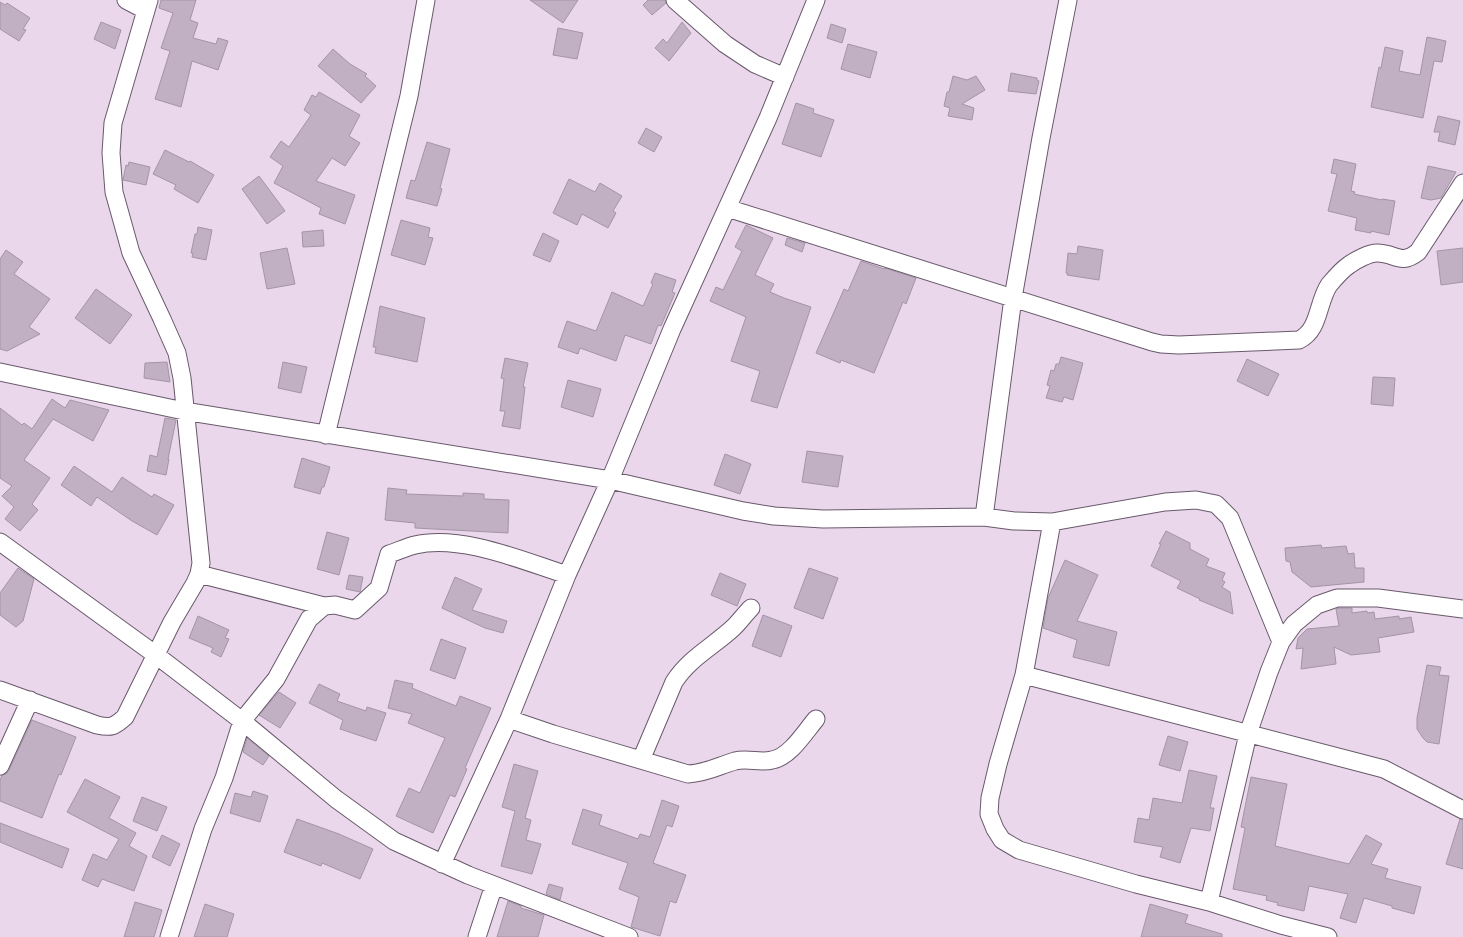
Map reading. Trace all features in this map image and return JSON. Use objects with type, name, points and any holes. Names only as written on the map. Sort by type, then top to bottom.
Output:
[{"type":"street","points":[[0,690],[97,725],[106,727],[114,726],[125,717],[172,622],[199,574],[201,564],[184,411],[182,378],[177,353],[131,253],[114,192],[111,153],[113,123],[147,5],[126,0]]},
{"type":"street","points":[[326,435],[409,96],[426,0]]},
{"type":"street","points":[[675,0],[725,44],[755,64],[785,77]]},
{"type":"street","points":[[442,864],[509,719],[567,576],[610,480],[672,330],[785,77],[816,0]]},
{"type":"street","points":[[984,517],[1013,298],[1041,138],[1068,0]]},
{"type":"street","points":[[727,208],[1082,321],[1160,344],[1179,345],[1299,340],[1306,337],[1311,330],[1329,285],[1348,265],[1376,253],[1404,259],[1418,252],[1463,183]]},
{"type":"street","points":[[0,372],[184,411],[610,480],[742,511],[799,519],[984,517],[1014,521],[1052,522],[1165,502],[1196,500],[1216,504],[1230,518],[1281,642]]},
{"type":"street","points":[[1052,522],[1024,675],[998,764],[990,798],[989,814],[995,829],[1002,840],[1019,850],[1136,884],[1209,902],[1281,925],[1328,937]]},
{"type":"street","points":[[0,542],[156,655],[242,721],[336,799],[394,841],[442,864],[607,933],[629,937]]},
{"type":"street","points":[[199,574],[324,606],[335,604],[355,610],[379,588],[389,554],[415,545],[432,543],[456,544],[485,549],[567,576]]},
{"type":"street","points":[[1209,902],[1248,734],[1281,642],[1294,624],[1317,605],[1337,598],[1378,598],[1463,609]]},
{"type":"street","points":[[169,937],[203,829],[224,778],[242,721],[276,679],[310,619],[324,606]]},
{"type":"street","points":[[641,760],[674,682],[681,671],[734,627],[751,608]]},
{"type":"street","points":[[1024,675],[1384,769],[1463,810]]},
{"type":"street","points":[[0,766],[30,700]]},
{"type":"street","points":[[509,719],[553,734],[688,774],[700,773],[737,761],[772,761],[788,752],[816,719]]},
{"type":"street","points":[[477,937],[494,885]]},
{"type":"building","points":[[161,0],[196,0],[190,20],[198,23],[193,38],[216,44],[218,38],[228,41],[218,70],[192,61],[181,107],[155,99],[170,51],[161,48],[173,13],[159,8]]},
{"type":"building","points":[[530,0],[578,0],[563,23]]},
{"type":"building","points":[[648,0],[665,0],[666,3],[652,15],[643,5]]},
{"type":"building","points":[[0,2],[5,5],[7,3],[30,18],[23,29],[26,30],[19,41],[0,29]]},
{"type":"building","points":[[101,22],[121,30],[115,49],[94,39]]},
{"type":"building","points":[[682,22],[691,33],[669,61],[655,48],[663,39],[667,43]]},
{"type":"building","points":[[831,24],[846,29],[842,43],[827,38]]},
{"type":"building","points":[[558,28],[583,33],[577,59],[553,55]]},
{"type":"building","points":[[1427,37],[1446,41],[1442,62],[1434,61],[1423,118],[1371,107],[1379,67],[1381,68],[1385,47],[1403,51],[1399,71],[1420,75]]},
{"type":"building","points":[[848,44],[877,52],[870,78],[841,69]]},
{"type":"building","points":[[333,49],[350,64],[367,74],[365,76],[376,86],[361,103],[318,66]]},
{"type":"building","points":[[1011,73],[1037,78],[1039,81],[1036,94],[1008,91]]},
{"type":"building","points":[[953,76],[967,80],[976,76],[985,90],[962,104],[974,108],[972,120],[948,116],[950,108],[944,106]]},
{"type":"building","points":[[319,92],[360,115],[349,136],[360,143],[345,166],[332,158],[316,181],[355,195],[345,224],[319,214],[321,208],[274,183],[283,166],[270,157],[281,141],[289,147],[311,115],[304,110],[312,95],[316,97]]},
{"type":"building","points":[[796,103],[814,109],[813,113],[834,120],[821,157],[782,144]]},
{"type":"building","points":[[1438,116],[1460,121],[1455,145],[1438,141],[1440,132],[1434,132]]},
{"type":"building","points":[[646,128],[662,137],[654,152],[638,143]]},
{"type":"building","points":[[427,142],[450,149],[437,206],[406,198],[411,180],[415,181]]},
{"type":"building","points":[[165,150],[189,162],[190,161],[214,175],[198,203],[174,189],[176,185],[153,174]]},
{"type":"building","points":[[1334,159],[1356,164],[1351,191],[1355,192],[1354,194],[1382,200],[1395,201],[1389,235],[1371,231],[1371,233],[1355,230],[1357,218],[1328,211],[1337,174],[1331,173]]},
{"type":"building","points":[[129,162],[150,167],[146,185],[123,180],[126,165],[128,166]]},
{"type":"building","points":[[1428,166],[1456,172],[1441,198],[1431,200],[1421,198]]},
{"type":"building","points":[[259,176],[285,211],[267,224],[242,189]]},
{"type":"building","points":[[569,179],[595,192],[600,183],[622,196],[613,211],[616,213],[608,228],[582,214],[577,225],[553,213]]},
{"type":"building","points":[[401,220],[430,228],[428,237],[433,238],[425,265],[391,255]]},
{"type":"building","points":[[746,225],[773,238],[755,275],[774,284],[770,292],[811,307],[777,408],[751,401],[760,371],[731,361],[746,317],[710,301],[716,287],[723,290],[742,251],[735,247]]},
{"type":"building","points":[[198,227],[212,230],[206,260],[192,257],[193,253],[191,253]]},
{"type":"building","points":[[323,230],[324,246],[303,247],[302,232]]},
{"type":"building","points":[[543,233],[559,241],[550,262],[533,255]]},
{"type":"building","points":[[787,238],[805,243],[802,252],[785,245]]},
{"type":"building","points":[[1078,246],[1103,250],[1099,280],[1067,275],[1068,253],[1077,254]]},
{"type":"building","points":[[287,248],[295,284],[267,289],[260,253]]},
{"type":"building","points":[[1463,248],[1463,282],[1441,285],[1437,251]]},
{"type":"building","points":[[6,250],[23,262],[14,274],[50,299],[29,327],[40,334],[7,351],[0,349],[0,259]]},
{"type":"building","points":[[861,261],[916,278],[906,304],[903,302],[874,373],[841,360],[840,363],[816,353],[844,289],[848,291]]},
{"type":"building","points":[[655,273],[676,280],[672,292],[675,293],[661,326],[658,325],[651,344],[625,335],[616,361],[580,348],[578,354],[558,347],[567,321],[596,331],[612,292],[643,306],[653,284],[651,283]]},
{"type":"building","points":[[96,289],[132,315],[110,344],[75,318]]},
{"type":"building","points":[[380,306],[425,318],[417,362],[375,353],[376,347],[373,347]]},
{"type":"building","points":[[1061,357],[1083,363],[1073,400],[1064,397],[1062,402],[1046,398],[1050,386],[1047,385],[1051,370],[1054,371],[1056,364],[1059,364]]},
{"type":"building","points":[[505,358],[528,363],[523,387],[525,387],[520,429],[502,426],[505,411],[500,411],[504,379],[501,378]]},
{"type":"building","points":[[1247,359],[1279,374],[1268,396],[1237,381]]},
{"type":"building","points":[[167,362],[170,382],[144,378],[145,363]]},
{"type":"building","points":[[283,362],[307,367],[301,393],[278,388]]},
{"type":"building","points":[[1373,377],[1395,378],[1393,406],[1371,404]]},
{"type":"building","points":[[568,380],[601,389],[593,417],[561,407]]},
{"type":"building","points":[[52,399],[65,408],[70,400],[109,410],[93,441],[53,419],[24,460],[50,478],[32,504],[38,510],[20,531],[5,519],[14,507],[2,496],[12,486],[0,478],[0,408],[22,425],[24,423],[32,429]]},
{"type":"building","points":[[165,418],[176,420],[166,475],[147,471],[150,455],[157,457]]},
{"type":"building","points":[[807,451],[843,456],[838,487],[802,482]]},
{"type":"building","points":[[725,454],[751,464],[740,494],[714,485]]},
{"type":"building","points":[[302,458],[330,467],[324,487],[322,487],[320,494],[294,487]]},
{"type":"building","points":[[74,466],[112,492],[122,477],[152,497],[154,494],[174,505],[157,535],[132,521],[97,497],[91,506],[61,485]]},
{"type":"building","points":[[388,488],[407,490],[406,494],[463,496],[463,493],[484,494],[484,499],[509,500],[508,533],[415,528],[415,523],[385,520]]},
{"type":"building","points":[[1166,531],[1190,543],[1190,549],[1209,559],[1206,566],[1225,573],[1222,580],[1225,582],[1222,587],[1230,592],[1233,614],[1199,600],[1200,599],[1177,588],[1181,581],[1151,566],[1161,544],[1159,544]]},
{"type":"building","points":[[327,532],[349,538],[339,575],[317,569]]},
{"type":"building","points":[[1321,545],[1322,548],[1346,546],[1348,554],[1354,553],[1355,568],[1364,568],[1364,582],[1311,587],[1292,572],[1290,562],[1286,561],[1285,548]]},
{"type":"building","points":[[1065,560],[1098,575],[1077,621],[1117,632],[1109,666],[1073,657],[1077,640],[1043,628],[1048,598]]},
{"type":"building","points":[[18,568],[34,579],[23,621],[16,627],[0,615],[0,593]]},
{"type":"building","points":[[809,568],[838,578],[823,619],[794,608]]},
{"type":"building","points":[[720,573],[746,584],[737,606],[711,595]]},
{"type":"building","points":[[349,575],[363,577],[360,592],[346,589]]},
{"type":"building","points":[[455,577],[482,589],[472,610],[507,621],[503,633],[485,628],[442,608]]},
{"type":"building","points":[[1352,608],[1352,613],[1367,611],[1367,613],[1374,612],[1375,619],[1399,616],[1399,619],[1411,617],[1414,632],[1378,638],[1380,652],[1351,655],[1334,647],[1336,664],[1301,669],[1303,648],[1296,649],[1298,638],[1307,629],[1339,626],[1336,609]]},
{"type":"building","points":[[763,615],[792,626],[781,657],[752,646]]},
{"type":"building","points":[[198,616],[229,630],[225,638],[229,639],[221,657],[211,652],[213,648],[189,638]]},
{"type":"building","points":[[441,639],[466,648],[455,679],[430,670]]},
{"type":"building","points":[[1427,665],[1441,667],[1439,675],[1449,676],[1439,744],[1427,742],[1417,729],[1417,718]]},
{"type":"building","points":[[395,680],[413,684],[412,688],[456,706],[460,696],[491,708],[465,768],[467,769],[455,797],[450,795],[433,833],[396,816],[409,788],[420,793],[445,738],[408,723],[412,714],[388,708]]},
{"type":"building","points":[[319,684],[340,694],[337,701],[366,711],[367,707],[386,713],[376,741],[340,729],[343,720],[309,703]]},
{"type":"building","points":[[279,692],[296,703],[280,728],[259,715]]},
{"type":"building","points":[[32,720],[76,737],[61,775],[59,774],[42,818],[0,801],[0,781],[2,775],[6,774],[9,770]]},
{"type":"building","points":[[1168,736],[1188,742],[1180,771],[1159,765]]},
{"type":"building","points":[[247,738],[269,756],[263,765],[243,752]]},
{"type":"building","points":[[514,764],[538,771],[525,818],[531,820],[526,840],[541,844],[532,874],[501,866],[515,811],[502,807]]},
{"type":"building","points":[[1189,770],[1217,776],[1210,808],[1214,808],[1210,831],[1191,828],[1180,863],[1160,857],[1163,847],[1134,842],[1138,818],[1149,820],[1153,798],[1182,803]]},
{"type":"building","points":[[1251,777],[1287,784],[1275,846],[1349,864],[1366,835],[1382,844],[1371,864],[1388,869],[1385,878],[1421,887],[1414,914],[1364,898],[1356,923],[1340,918],[1348,894],[1309,886],[1304,911],[1277,905],[1278,903],[1266,900],[1267,896],[1233,889],[1245,828],[1241,827]]},
{"type":"building","points":[[85,779],[120,797],[109,818],[136,833],[129,846],[147,856],[134,891],[102,879],[98,887],[82,880],[93,854],[107,860],[119,839],[67,812]]},
{"type":"building","points":[[253,791],[268,796],[260,822],[230,813],[235,793],[251,797]]},
{"type":"building","points":[[142,797],[167,807],[157,831],[133,821]]},
{"type":"building","points":[[662,800],[679,806],[672,827],[667,825],[653,863],[686,875],[676,903],[670,901],[660,936],[631,927],[639,897],[619,889],[628,863],[572,844],[583,809],[602,815],[599,825],[638,839],[640,834],[650,837]]},
{"type":"building","points":[[297,819],[339,834],[373,849],[360,879],[322,863],[321,866],[284,852]]},
{"type":"building","points":[[1460,819],[1463,820],[1463,869],[1446,864]]},
{"type":"building","points":[[0,823],[69,849],[62,868],[0,842]]},
{"type":"building","points":[[162,835],[180,844],[170,866],[152,857]]},
{"type":"building","points":[[549,884],[563,888],[560,900],[546,894]]},
{"type":"building","points":[[508,901],[521,906],[521,908],[544,915],[538,937],[497,937]]},
{"type":"building","points":[[135,902],[162,910],[154,937],[124,937]]},
{"type":"building","points":[[205,904],[234,914],[227,937],[194,937]]},
{"type":"building","points":[[1150,904],[1188,915],[1185,923],[1222,934],[1222,937],[1141,937]]}]
